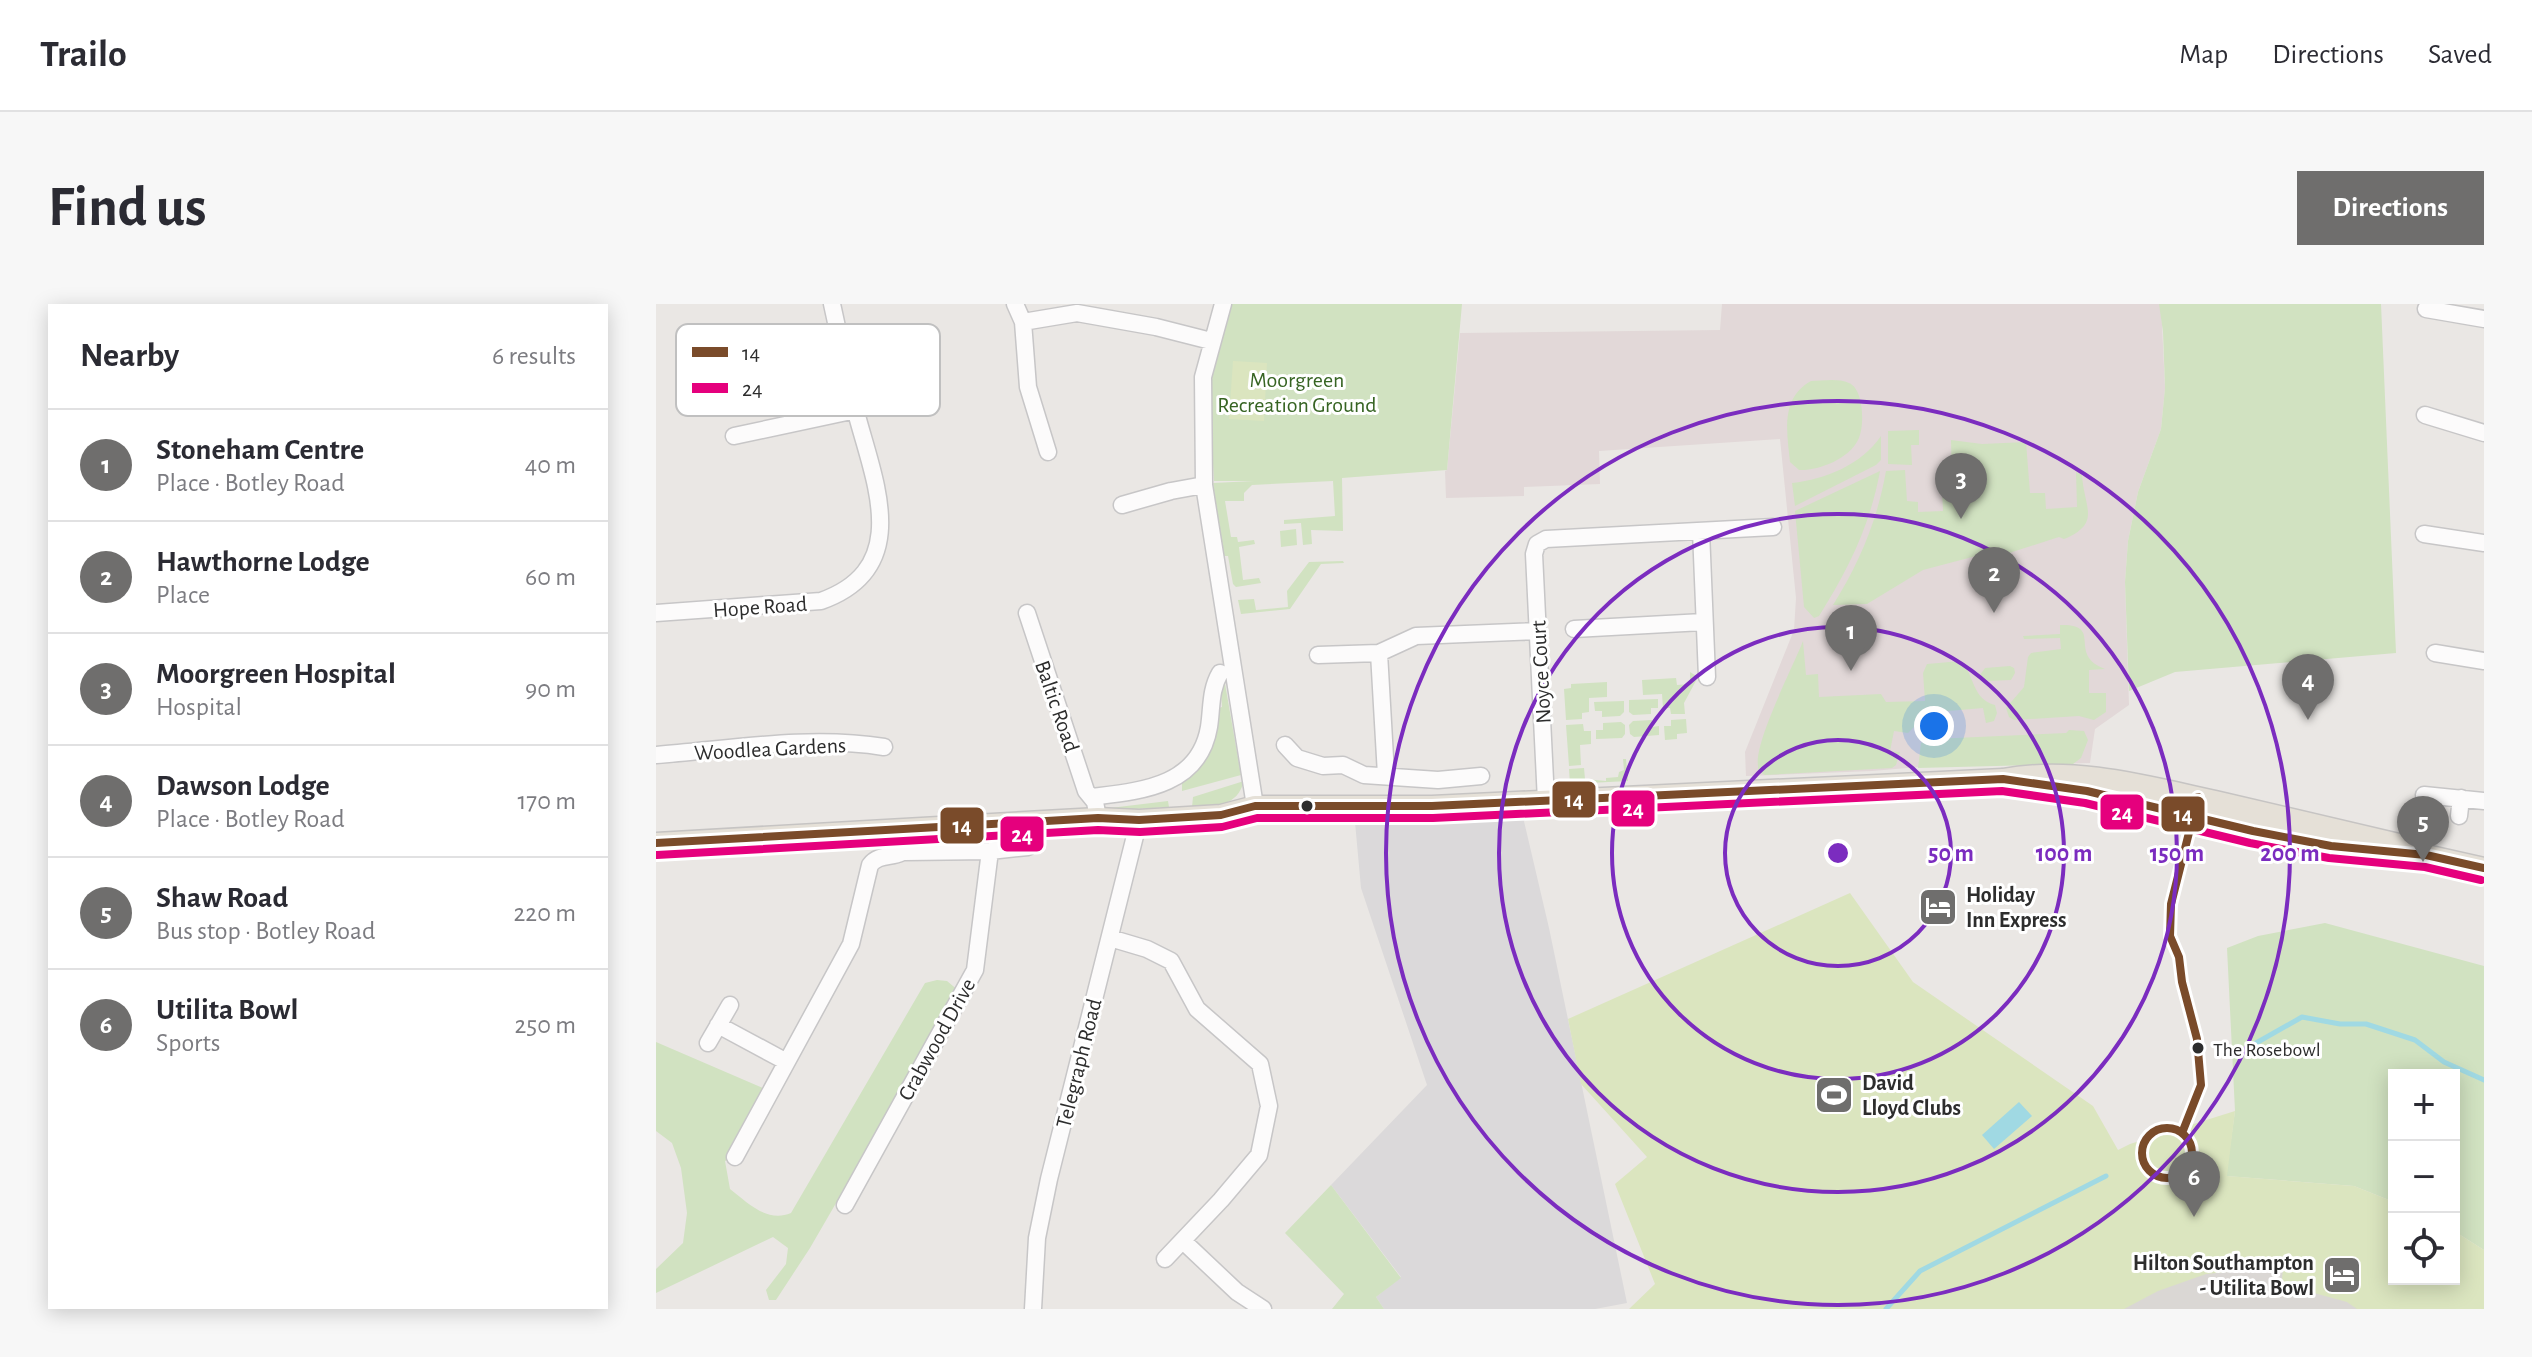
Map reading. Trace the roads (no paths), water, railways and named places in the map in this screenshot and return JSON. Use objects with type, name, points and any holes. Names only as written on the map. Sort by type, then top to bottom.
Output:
[{"type":"main road","points":[[656,843],[1098,818],[1139,820],[1221,815],[1255,806],[1432,806],[2003,779],[2087,791],[2253,831],[2331,846],[2426,855],[2484,868]]},
{"type":"street","name":"Hope Road","points":[[832,304],[837,324]]},
{"type":"street","points":[[1015,304],[1023,322],[1028,387],[1048,452]]},
{"type":"street","points":[[1223,304],[1203,377],[1204,485],[1255,806]]},
{"type":"street","points":[[2426,309],[2484,319]]},
{"type":"street","points":[[1023,322],[1077,313],[1156,327],[1211,341]]},
{"type":"street","points":[[2425,415],[2484,433]]},
{"type":"street","points":[[734,436],[828,416]]},
{"type":"street","name":"Hope Road","points":[[656,613],[821,601],[854,583],[878,547],[882,519],[875,476],[858,416]]},
{"type":"street","points":[[1122,505],[1204,485]]},
{"type":"street","points":[[1707,677],[1701,531],[1773,527]]},
{"type":"street","name":"Noyce Court","points":[[1546,801],[1534,554],[1537,544],[1546,539],[1701,531]]},
{"type":"street","points":[[2424,534],[2484,543]]},
{"type":"street","name":"Baltic Road","points":[[1027,613],[1086,791],[1095,802],[1098,818]]},
{"type":"street","points":[[1574,629],[1703,622]]},
{"type":"street","points":[[1318,655],[1379,653],[1416,636],[1537,631]]},
{"type":"street","points":[[1379,653],[1386,775]]},
{"type":"street","points":[[2435,653],[2484,661]]},
{"type":"street","points":[[1091,797],[1153,788],[1178,776],[1193,762],[1206,741],[1214,684],[1220,673]]},
{"type":"street","name":"Woodlea Gardens","points":[[656,755],[814,736],[884,747]]},
{"type":"street","points":[[1285,745],[1297,758],[1323,766],[1343,765],[1364,775],[1438,780],[1481,776]]},
{"type":"street","points":[[2424,795],[2484,801]]},
{"type":"street","points":[[2459,816],[2461,798]]},
{"type":"street","name":"Telegraph Road","points":[[1033,1309],[1037,1238],[1049,1179],[1139,820]]},
{"type":"street","points":[[904,852],[908,844],[907,830]]},
{"type":"street","points":[[735,1157],[851,944],[870,865],[878,857],[904,852],[990,851],[1028,847]]},
{"type":"street","name":"Crabwood Drive","points":[[845,1205],[975,970],[990,851]]},
{"type":"street","points":[[1110,938],[1147,949],[1171,961],[1197,1009],[1260,1064],[1269,1106],[1259,1155],[1165,1259]]},
{"type":"street","points":[[708,1043],[730,1005]]},
{"type":"street","points":[[718,1025],[785,1061]]},
{"type":"street","points":[[1183,1241],[1237,1292],[1263,1309]]},
{"type":"water","points":[[2019,1102],[2032,1116],[1994,1149],[1982,1135]]},
{"type":"waterway","points":[[2249,1047],[2302,1017],[2340,1024],[2366,1024],[2415,1040],[2444,1062],[2484,1080]]},
{"type":"waterway","points":[[1886,1309],[1920,1271],[2106,1176]]},
{"type":"place","name":"Moorgreen Hospital","points":[[1961,519]]},
{"type":"place","name":"Hawthorne Lodge","points":[[1994,613]]},
{"type":"place","name":"Stoneham Centre","points":[[1851,671]]},
{"type":"place","name":"Dawson Lodge","points":[[2308,720]]},
{"type":"place","name":"Shaw Road","points":[[2423,862]]},
{"type":"place","name":"Holiday Inn Express","points":[[1938,907]]},
{"type":"place","name":"The Rosebowl","points":[[2198,1048]]},
{"type":"place","name":"David Lloyd Clubs","points":[[1834,1095]]},
{"type":"place","name":"Utilita Bowl","points":[[2194,1217]]},
{"type":"place","name":"Hilton Southampton - Utilita Bowl","points":[[2342,1275]]},
{"type":"park label","name":"Moorgreen Recreation Ground","points":[[1297,392]]}]
